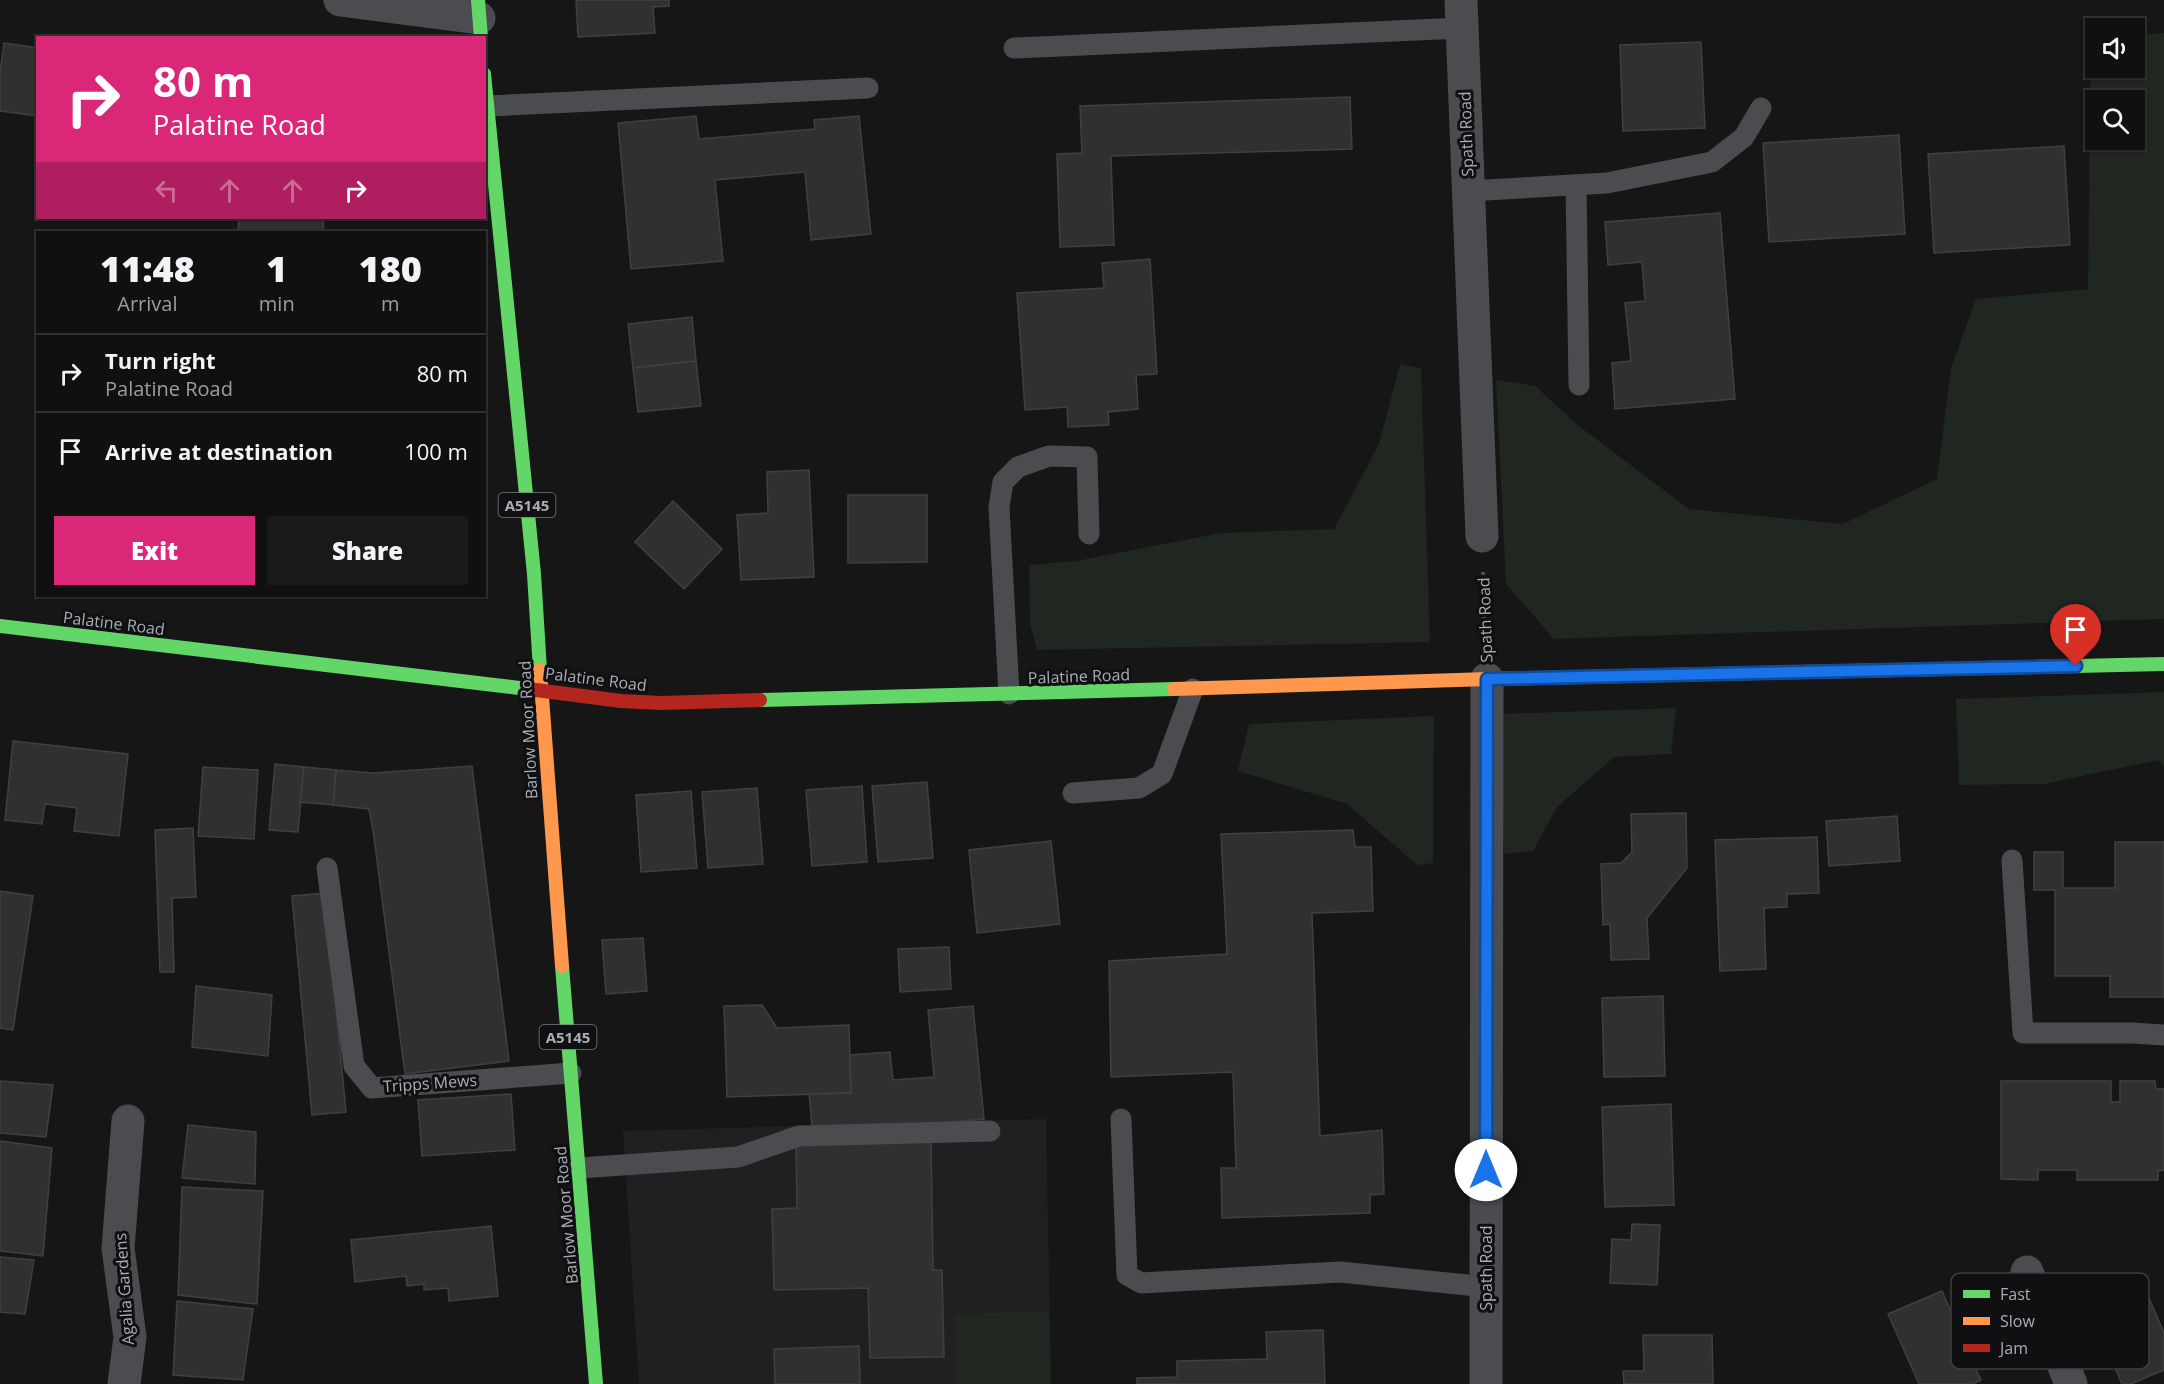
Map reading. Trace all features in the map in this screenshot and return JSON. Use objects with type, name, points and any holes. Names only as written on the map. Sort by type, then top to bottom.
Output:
[{"type":"main road","name":"Barlow Moor Road","points":[[486,90],[534,574],[548,797],[596,1384]]},
{"type":"main road","name":"Palatine Road","points":[[0,626],[621,701],[669,703],[1487,679],[2164,664]]},
{"type":"street","points":[[340,0],[479,19]]},
{"type":"street","name":"Spath Road","points":[[1462,14],[1482,536]]},
{"type":"street","name":"Spath Road","points":[[1486,1384],[1487,679]]},
{"type":"street","name":"Agalia Gardens","points":[[124,1384],[130,1336],[118,1248],[128,1121]]},
{"type":"street","points":[[2066,1369],[2072,1384]]},
{"type":"lane","points":[[1014,48],[1462,14]]},
{"type":"lane","points":[[488,106],[868,88]]},
{"type":"lane","points":[[1468,191],[1607,183],[1712,162],[1744,138],[1761,108]]},
{"type":"lane","points":[[1576,185],[1579,385]]},
{"type":"lane","points":[[1009,694],[999,507],[1003,482],[1018,466],[1049,456],[1087,457],[1089,534]]},
{"type":"lane","points":[[1073,793],[1139,788],[1162,774],[1193,689]]},
{"type":"lane","points":[[2012,860],[2023,1033],[2164,1035]]},
{"type":"lane","name":"Tripps Mews","points":[[327,868],[354,1066],[372,1088],[571,1073]]},
{"type":"lane","points":[[1121,1119],[1127,1275],[1141,1283],[1340,1272],[1486,1287]]},
{"type":"lane","points":[[579,1168],[738,1157],[798,1136],[990,1131]]},
{"type":"path","name":"Spath Road","points":[[1482,536],[1487,679]]},
{"type":"shaded area","points":[[2164,33],[2164,619],[1554,639],[1506,584],[1496,380],[1535,386],[1579,426],[1689,509],[1843,524],[1937,479],[1951,368],[1976,299],[2088,289],[2090,150],[2145,150],[2145,90],[2090,90],[2091,78],[2145,78],[2145,34]]},
{"type":"shaded area","points":[[1400,364],[1421,368],[1430,642],[1037,650],[1030,624],[1029,565],[1076,561],[1221,533],[1334,529],[1379,444]]},
{"type":"shaded area","points":[[2164,692],[2164,767],[2158,760],[2044,784],[1959,785],[1956,699]]},
{"type":"shaded area","points":[[1676,708],[1671,754],[1614,757],[1557,807],[1533,851],[1504,854],[1499,714]]},
{"type":"shaded area","points":[[1434,716],[1433,863],[1417,865],[1347,804],[1238,771],[1249,724]]},
{"type":"shaded area","points":[[1046,1119],[1051,1384],[639,1384],[623,1131]]},
{"type":"shaded area","points":[[1049,1311],[1051,1384],[951,1384],[956,1383],[954,1314]]},
{"type":"building","points":[[576,0],[669,0],[669,6],[653,7],[655,33],[578,37]]},
{"type":"building","points":[[1701,42],[1705,128],[1623,131],[1620,45]]},
{"type":"building","points":[[4,43],[36,48],[36,116],[0,111],[0,72]]},
{"type":"building","points":[[1350,97],[1352,149],[1111,156],[1114,245],[1060,247],[1057,154],[1082,153],[1080,106]]},
{"type":"building","points":[[696,116],[699,139],[815,129],[814,120],[859,116],[871,234],[811,240],[805,172],[715,180],[723,261],[631,269],[618,123]]},
{"type":"building","points":[[1899,135],[1905,234],[1769,242],[1763,143]]},
{"type":"building","points":[[2064,146],[2070,245],[1934,253],[1928,154]]},
{"type":"building","points":[[1720,213],[1735,399],[1615,409],[1612,363],[1631,361],[1625,303],[1645,301],[1642,262],[1608,265],[1605,222]]},
{"type":"building","points":[[239,219],[324,219],[323,231],[238,231]]},
{"type":"building","points":[[1150,259],[1157,374],[1136,375],[1138,409],[1108,412],[1109,425],[1068,427],[1067,407],[1025,410],[1017,293],[1104,288],[1102,263]]},
{"type":"building","points":[[692,317],[696,361],[633,368],[628,324]]},
{"type":"building","points":[[696,361],[701,406],[638,412],[633,368]]},
{"type":"building","points":[[809,470],[814,577],[741,580],[737,515],[768,513],[767,472]]},
{"type":"building","points":[[848,495],[927,495],[927,562],[848,563]]},
{"type":"building","points":[[673,501],[722,549],[684,589],[635,542]]},
{"type":"building","points":[[13,741],[128,754],[119,836],[74,831],[77,808],[45,804],[42,824],[5,820]]},
{"type":"building","points":[[275,764],[304,767],[298,832],[269,830]]},
{"type":"building","points":[[472,766],[509,1061],[405,1074],[369,809],[333,805],[336,770],[373,773]]},
{"type":"building","points":[[203,767],[258,770],[254,839],[198,836]]},
{"type":"building","points":[[304,767],[336,770],[333,805],[300,802]]},
{"type":"building","points":[[927,782],[933,858],[878,862],[872,786]]},
{"type":"building","points":[[862,786],[867,862],[812,866],[806,790]]},
{"type":"building","points":[[757,788],[763,864],[708,868],[702,792]]},
{"type":"building","points":[[691,791],[697,868],[641,872],[636,795]]},
{"type":"building","points":[[1686,813],[1687,868],[1647,918],[1649,959],[1611,960],[1610,924],[1603,925],[1601,864],[1621,863],[1632,852],[1631,814]]},
{"type":"building","points":[[1897,816],[1900,861],[1829,866],[1826,821]]},
{"type":"building","points":[[193,828],[196,897],[172,898],[174,972],[160,972],[155,830]]},
{"type":"building","points":[[1353,830],[1355,847],[1371,847],[1373,911],[1312,913],[1320,1136],[1382,1130],[1384,1194],[1370,1195],[1370,1213],[1222,1218],[1221,1168],[1236,1168],[1233,1072],[1111,1077],[1109,961],[1227,954],[1221,834]]},
{"type":"building","points":[[1817,837],[1819,893],[1787,894],[1787,907],[1764,908],[1766,969],[1720,971],[1715,840]]},
{"type":"building","points":[[1051,841],[1060,924],[977,933],[969,850]]},
{"type":"building","points":[[2115,842],[2164,842],[2164,997],[2110,997],[2110,976],[2055,976],[2055,890],[2034,890],[2034,852],[2063,852],[2063,888],[2115,888]]},
{"type":"building","points":[[0,891],[33,896],[13,1030],[0,1028]]},
{"type":"building","points":[[325,893],[346,1112],[312,1115],[292,896]]},
{"type":"building","points":[[643,938],[647,991],[606,994],[602,940]]},
{"type":"building","points":[[949,947],[951,989],[900,992],[898,949]]},
{"type":"building","points":[[196,986],[272,995],[268,1056],[192,1047]]},
{"type":"building","points":[[1663,996],[1665,1076],[1604,1077],[1602,998]]},
{"type":"building","points":[[762,1005],[777,1028],[849,1025],[851,1093],[727,1097],[724,1006]]},
{"type":"building","points":[[973,1006],[984,1119],[813,1135],[809,1094],[851,1093],[850,1055],[890,1052],[893,1080],[934,1077],[928,1010]]},
{"type":"building","points":[[0,1081],[53,1085],[46,1137],[0,1133]]},
{"type":"building","points":[[2001,1081],[2111,1081],[2111,1102],[2120,1102],[2120,1081],[2155,1081],[2156,1089],[2164,1089],[2164,1170],[2158,1171],[2158,1180],[2077,1180],[2077,1170],[2038,1170],[2038,1180],[2001,1179]]},
{"type":"building","points":[[511,1094],[515,1150],[422,1156],[418,1100]]},
{"type":"building","points":[[1671,1104],[1674,1205],[1605,1207],[1602,1107]]},
{"type":"building","points":[[188,1125],[256,1132],[255,1184],[182,1178]]},
{"type":"building","points":[[931,1140],[933,1270],[942,1270],[944,1357],[870,1358],[868,1288],[774,1290],[772,1209],[797,1208],[796,1142]]},
{"type":"building","points":[[0,1141],[52,1148],[43,1256],[0,1251]]},
{"type":"building","points":[[182,1187],[263,1191],[257,1304],[178,1295]]},
{"type":"building","points":[[1632,1224],[1660,1225],[1657,1285],[1610,1283],[1612,1239],[1631,1240]]},
{"type":"building","points":[[491,1226],[498,1296],[449,1301],[448,1288],[424,1290],[424,1284],[407,1286],[406,1276],[355,1282],[351,1240]]},
{"type":"building","points":[[0,1257],[34,1260],[25,1314],[0,1312]]},
{"type":"building","points":[[1942,1291],[1951,1312],[1951,1369],[1976,1369],[1981,1380],[1972,1384],[1919,1384],[1888,1314]]},
{"type":"building","points":[[2149,1298],[2164,1333],[2164,1370],[2131,1384],[2122,1384],[2116,1369],[2149,1369]]},
{"type":"building","points":[[177,1301],[253,1309],[243,1380],[173,1375]]},
{"type":"building","points":[[1323,1330],[1325,1384],[1137,1384],[1137,1378],[1177,1377],[1177,1361],[1267,1359],[1266,1332]]},
{"type":"building","points":[[1643,1335],[1712,1335],[1713,1384],[1624,1384],[1623,1371],[1644,1371]]},
{"type":"building","points":[[859,1346],[860,1384],[775,1384],[774,1349]]},
{"type":"traffic: fast","points":[[478,0],[481,36]]},
{"type":"traffic: fast","points":[[486,94],[534,574],[540,670]]},
{"type":"traffic: fast","points":[[0,626],[536,690]]},
{"type":"traffic: fast","points":[[1488,679],[2164,664]]},
{"type":"traffic: fast","points":[[760,700],[1174,689]]},
{"type":"traffic: fast","points":[[562,966],[596,1384]]},
{"type":"traffic: slow","points":[[540,670],[562,966]]},
{"type":"traffic: slow","points":[[1174,689],[1488,679]]},
{"type":"traffic: jam","points":[[536,690],[621,701],[661,703],[760,700]]},
{"type":"route","points":[[1486,1170],[1487,679],[2076,666]]}]
